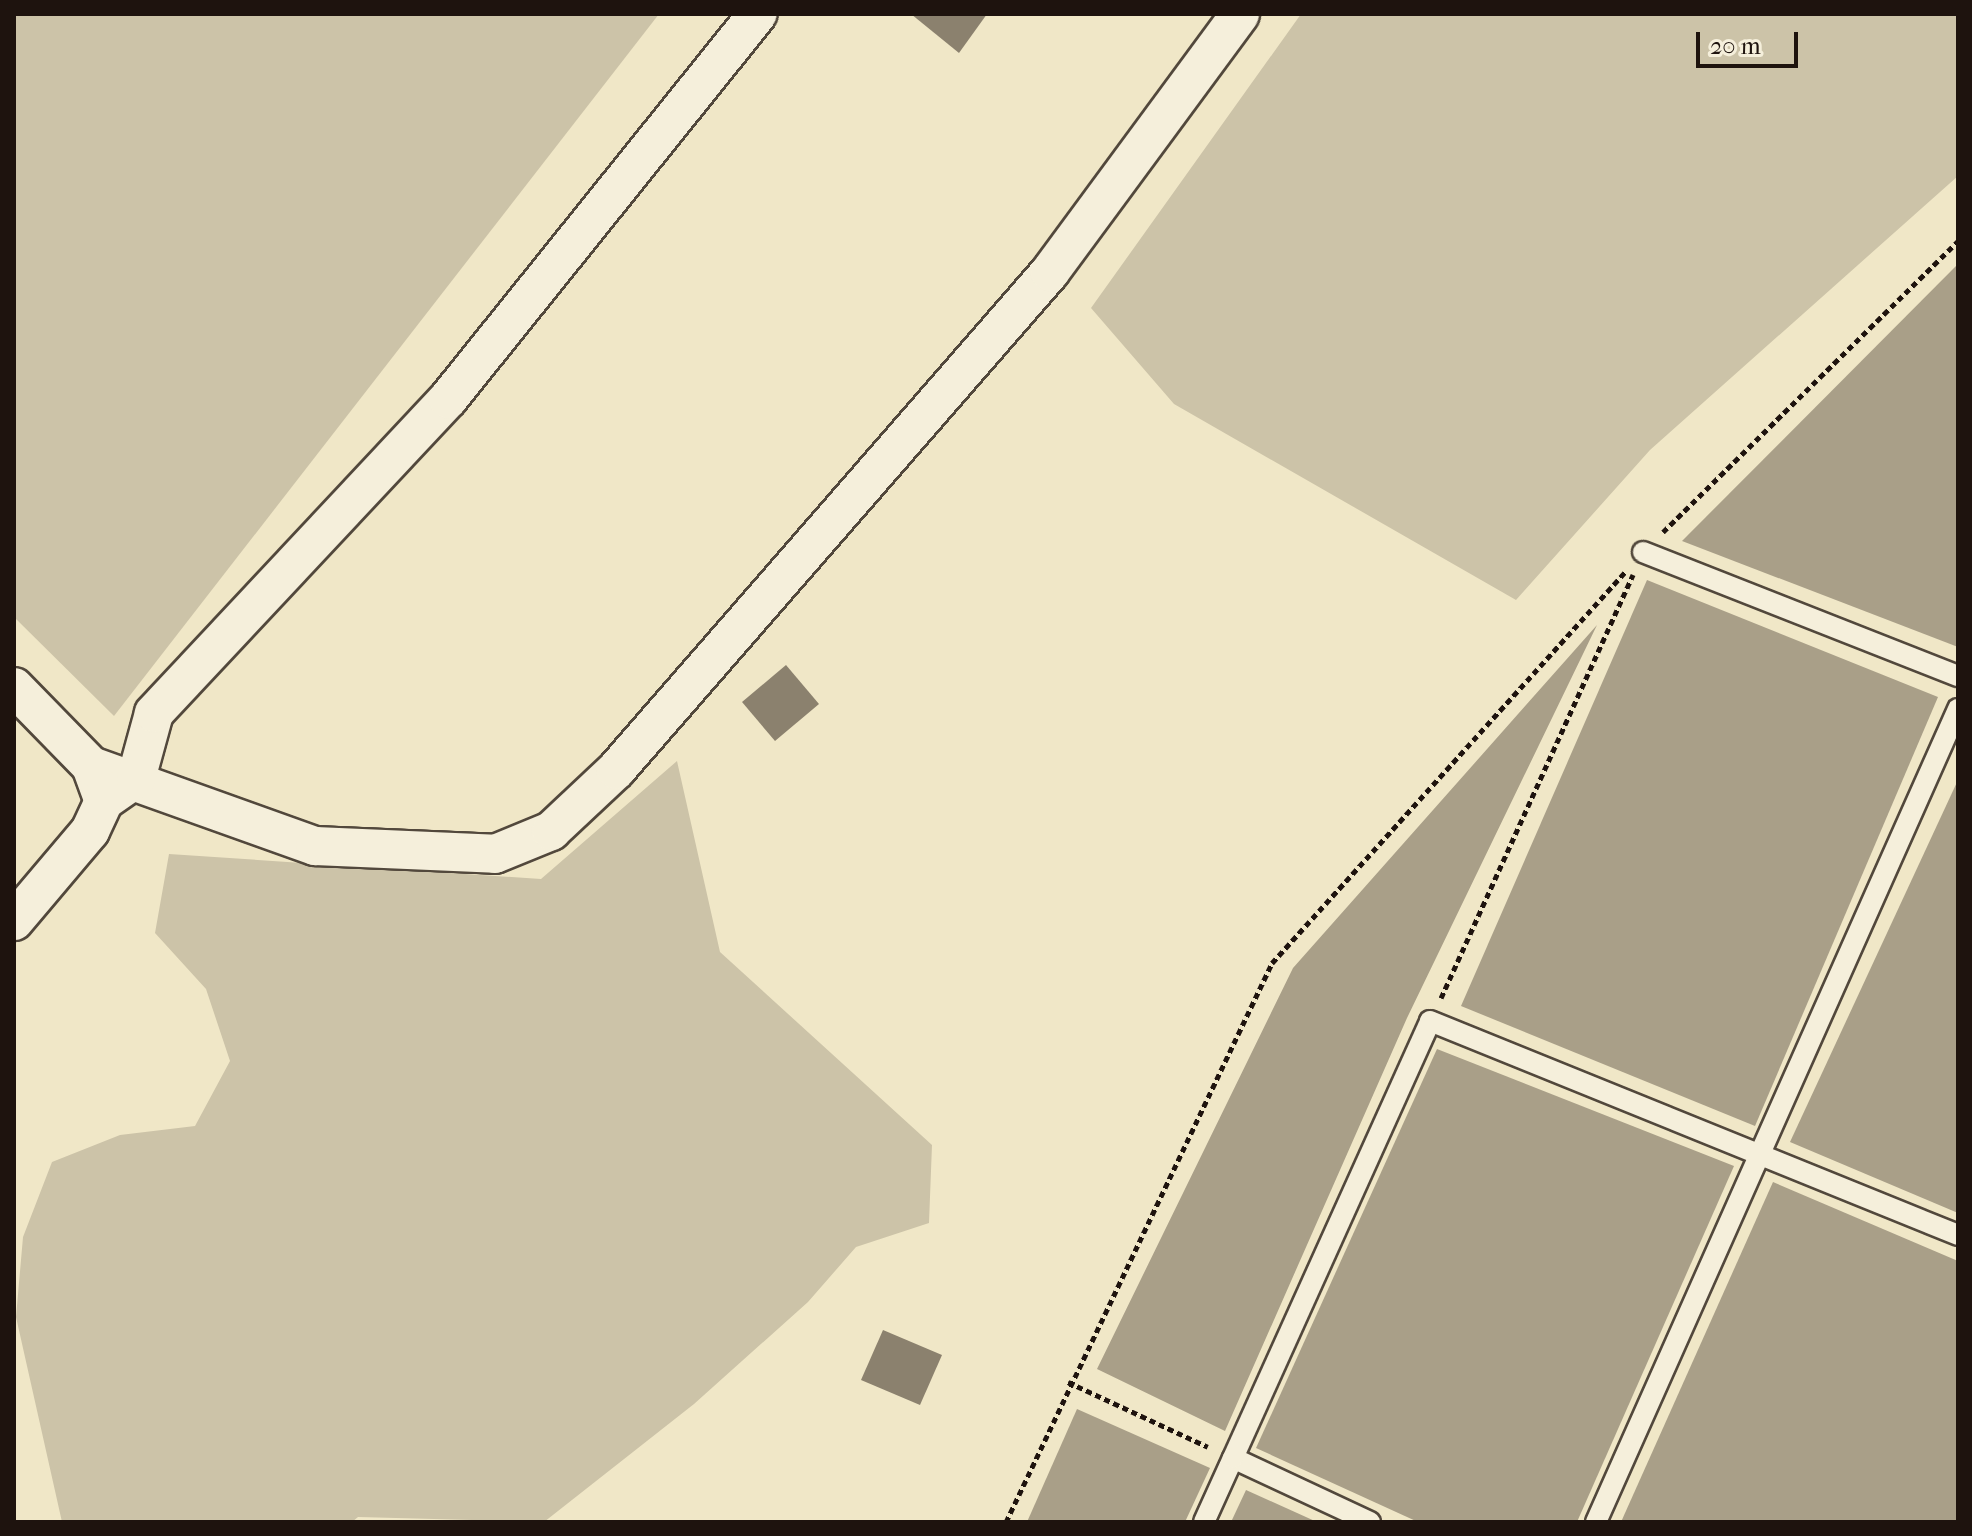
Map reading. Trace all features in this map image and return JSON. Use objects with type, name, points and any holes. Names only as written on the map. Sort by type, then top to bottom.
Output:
[{"type":"street","points":[[136,779],[154,713],[448,399],[758,14]]},
{"type":"street","points":[[97,784],[136,779],[315,846],[495,854],[551,831],[616,770],[1050,272],[1240,14]]},
{"type":"street","points":[[14,687],[97,784],[90,831],[14,921]]},
{"type":"lane","points":[[1643,552],[1958,676]]},
{"type":"lane","points":[[1596,1522],[1763,1154],[1958,709]]},
{"type":"lane","points":[[1204,1522],[1430,1021],[1958,1235]]},
{"type":"lane","points":[[1233,1458],[1370,1522]]},
{"type":"path","points":[[1006,1522],[1068,1382],[1272,963],[1643,552],[1958,241]]},
{"type":"path","points":[[1430,1021],[1643,552]]},
{"type":"path","points":[[1068,1382],[1233,1458]]},
{"type":"shaded area","points":[[14,14],[659,14],[114,716],[14,617]]},
{"type":"shaded area","points":[[1301,14],[1958,14],[1958,176],[1650,450],[1516,600],[1174,404],[1091,308]]},
{"type":"shaded area","points":[[1958,264],[1958,647],[1682,541]]},
{"type":"shaded area","points":[[1647,580],[1938,697],[1755,1126],[1461,1006]]},
{"type":"shaded area","points":[[1597,625],[1407,1018],[1225,1431],[1097,1369],[1293,968]]},
{"type":"shaded area","points":[[677,761],[720,952],[932,1145],[929,1223],[856,1247],[808,1302],[694,1404],[544,1522],[358,1517],[352,1522],[62,1522],[16,1317],[23,1237],[52,1162],[120,1135],[195,1126],[230,1061],[206,989],[155,933],[169,854],[541,879]]},
{"type":"shaded area","points":[[1958,780],[1958,1213],[1790,1142]]},
{"type":"shaded area","points":[[1437,1049],[1734,1166],[1577,1522],[1418,1522],[1256,1448]]},
{"type":"shaded area","points":[[1773,1182],[1958,1261],[1958,1522],[1621,1522]]},
{"type":"shaded area","points":[[1077,1409],[1210,1468],[1185,1522],[1027,1522]]},
{"type":"shaded area","points":[[1246,1490],[1317,1522],[1231,1522]]},
{"type":"building","points":[[911,14],[987,14],[959,53]]},
{"type":"building","points":[[786,665],[819,704],[775,741],[742,702]]},
{"type":"building","points":[[883,1330],[942,1355],[920,1405],[861,1380]]}]
